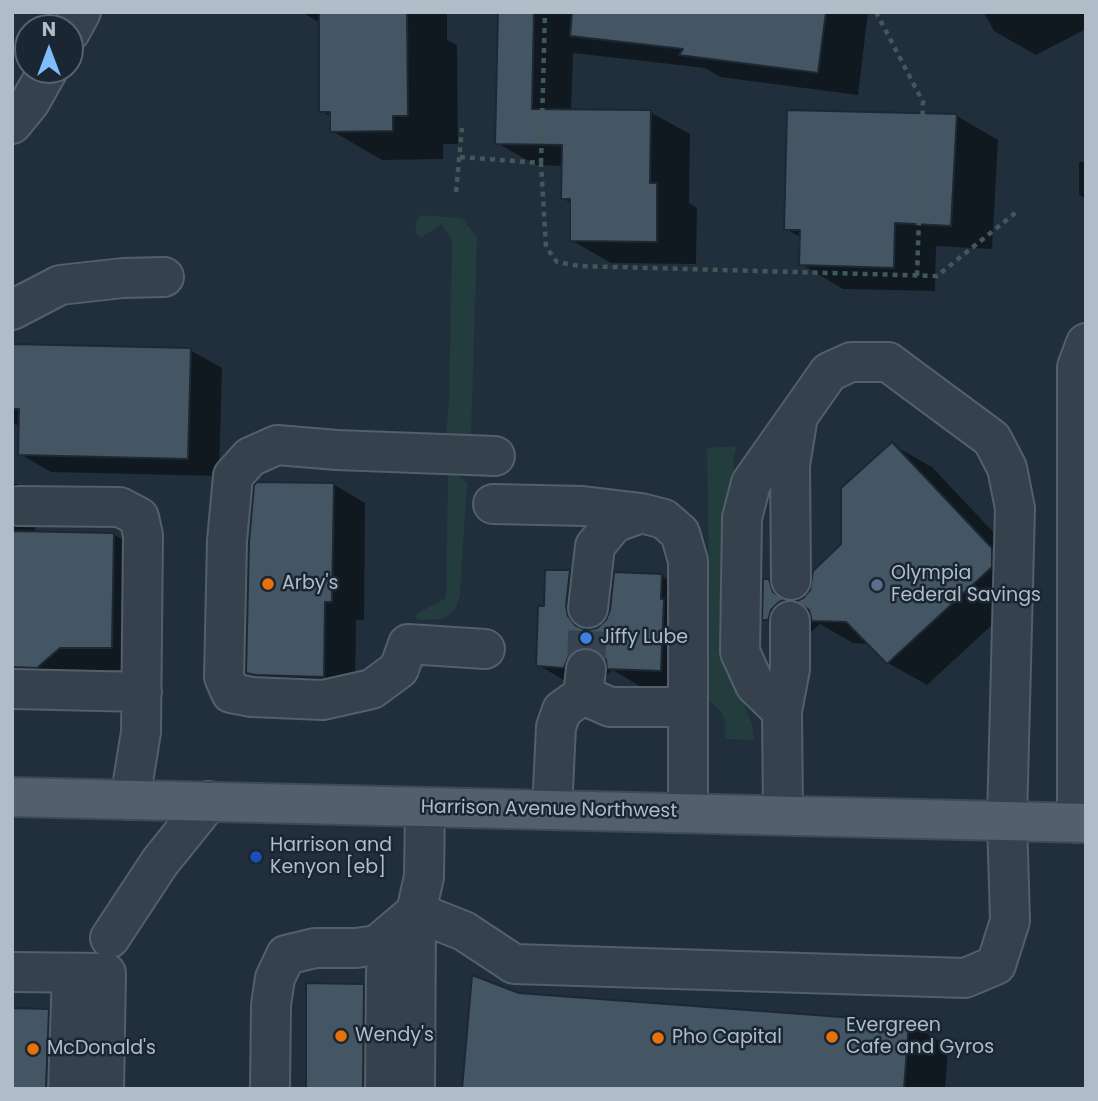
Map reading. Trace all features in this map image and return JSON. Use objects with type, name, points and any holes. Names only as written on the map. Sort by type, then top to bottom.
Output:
[{"type":"main road","name":"Harrison Avenue Northwest","points":[[12,797],[1082,823]]},
{"type":"street","points":[[12,124],[40,84]]},
{"type":"street","points":[[12,310],[60,285],[123,278],[164,277]]},
{"type":"street","points":[[1082,823],[1082,611],[1077,368],[1086,343]]},
{"type":"street","points":[[416,912],[464,931],[514,964],[965,978],[996,965],[1010,921],[1007,821],[1015,508],[1007,468],[992,439],[888,362],[851,362],[829,372],[751,484],[742,518],[740,652],[755,685],[782,711]]},
{"type":"street","points":[[791,580],[790,465],[797,420]]},
{"type":"street","points":[[485,649],[408,644],[399,669],[372,689],[323,700],[252,697],[231,693],[224,677],[227,541],[233,476],[250,457],[277,445],[495,456]]},
{"type":"street","points":[[493,504],[583,506],[641,513],[664,519],[680,533],[688,561],[688,813]]},
{"type":"street","points":[[18,506],[120,507],[139,517],[142,535],[141,732],[130,800]]},
{"type":"street","points":[[588,608],[595,546],[614,523],[641,513]]},
{"type":"street","points":[[783,815],[782,711],[790,668],[790,621]]},
{"type":"street","points":[[552,810],[556,726],[562,710],[584,682],[610,707],[688,707]]},
{"type":"street","points":[[12,689],[142,692]]},
{"type":"street","points":[[110,938],[160,862],[209,801]]},
{"type":"street","points":[[415,1089],[416,912],[424,877],[425,807]]},
{"type":"street","points":[[270,1089],[271,1005],[275,978],[286,955],[315,948],[377,945],[416,912]]},
{"type":"street","points":[[385,1089],[386,970],[416,912]]},
{"type":"street","points":[[12,972],[106,973],[104,1089]]},
{"type":"street","points":[[68,1089],[72,973]]},
{"type":"path","points":[[545,12],[541,163],[545,247],[557,262],[579,266],[937,276],[1019,210]]},
{"type":"path","points":[[876,12],[923,102],[917,276]]},
{"type":"path","points":[[456,192],[462,128]]},
{"type":"path","points":[[460,158],[541,163]]},
{"type":"green space","points":[[420,215],[462,218],[477,238],[471,437],[446,436],[452,240],[441,224],[421,238],[415,226]]},
{"type":"green space","points":[[737,446],[734,455],[730,652],[736,685],[752,724],[754,740],[725,739],[725,720],[722,713],[702,693],[700,681],[710,650],[707,448]]},
{"type":"green space","points":[[448,474],[458,475],[467,483],[460,595],[455,611],[442,619],[419,620],[415,617],[418,613],[446,598]]},
{"type":"building","points":[[319,12],[407,12],[408,116],[393,116],[393,131],[330,132],[330,112],[319,112]]},
{"type":"building","points":[[498,12],[534,12],[532,109],[651,110],[650,183],[657,183],[657,242],[570,241],[570,199],[561,199],[562,145],[495,144]]},
{"type":"building","points":[[572,12],[826,12],[818,73],[679,55],[683,49],[570,36]]},
{"type":"building","points":[[787,110],[957,114],[951,226],[895,223],[894,268],[799,265],[800,230],[784,230]]},
{"type":"building","points":[[12,344],[191,348],[188,459],[18,455],[19,409],[12,409]]},
{"type":"building","points":[[892,442],[992,548],[992,567],[887,664],[846,622],[812,621],[809,610],[796,601],[810,590],[813,571],[841,544],[841,488]]},
{"type":"building","points":[[257,482],[334,483],[332,602],[325,602],[324,677],[246,673],[249,542],[254,485]]},
{"type":"building","points":[[12,531],[114,533],[112,648],[60,648],[37,668],[12,667]]},
{"type":"building","points":[[545,570],[570,570],[566,606],[568,616],[575,625],[586,630],[597,628],[606,620],[610,610],[614,572],[662,574],[661,599],[664,599],[661,671],[607,669],[606,660],[600,652],[588,647],[577,649],[569,655],[564,668],[536,666],[538,606],[544,606]]},
{"type":"building","points":[[763,579],[769,579],[773,592],[785,600],[771,610],[768,620],[762,620]]},
{"type":"building","points":[[472,975],[519,993],[909,1022],[904,1089],[462,1089]]},
{"type":"building","name":"Wendy's","points":[[306,983],[364,984],[363,1089],[306,1089]]},
{"type":"building","name":"McDonald's","points":[[12,1008],[49,1009],[46,1089],[12,1089]]},
{"type":"tunnel","points":[[586,669],[588,608]]},
{"type":"place","name":"Arby's","points":[[268,584]]},
{"type":"place","name":"Olympia Federal Savings","points":[[877,585]]},
{"type":"place","name":"Jiffy Lube","points":[[586,638]]},
{"type":"place","name":"Harrison and Kenyon [eb]","points":[[256,857]]},
{"type":"place","name":"Wendy's","points":[[341,1036]]},
{"type":"place","name":"Evergreen Cafe and Gyros","points":[[832,1037]]},
{"type":"place","name":"Pho Capital","points":[[658,1038]]},
{"type":"place","name":"McDonald's","points":[[33,1049]]}]
